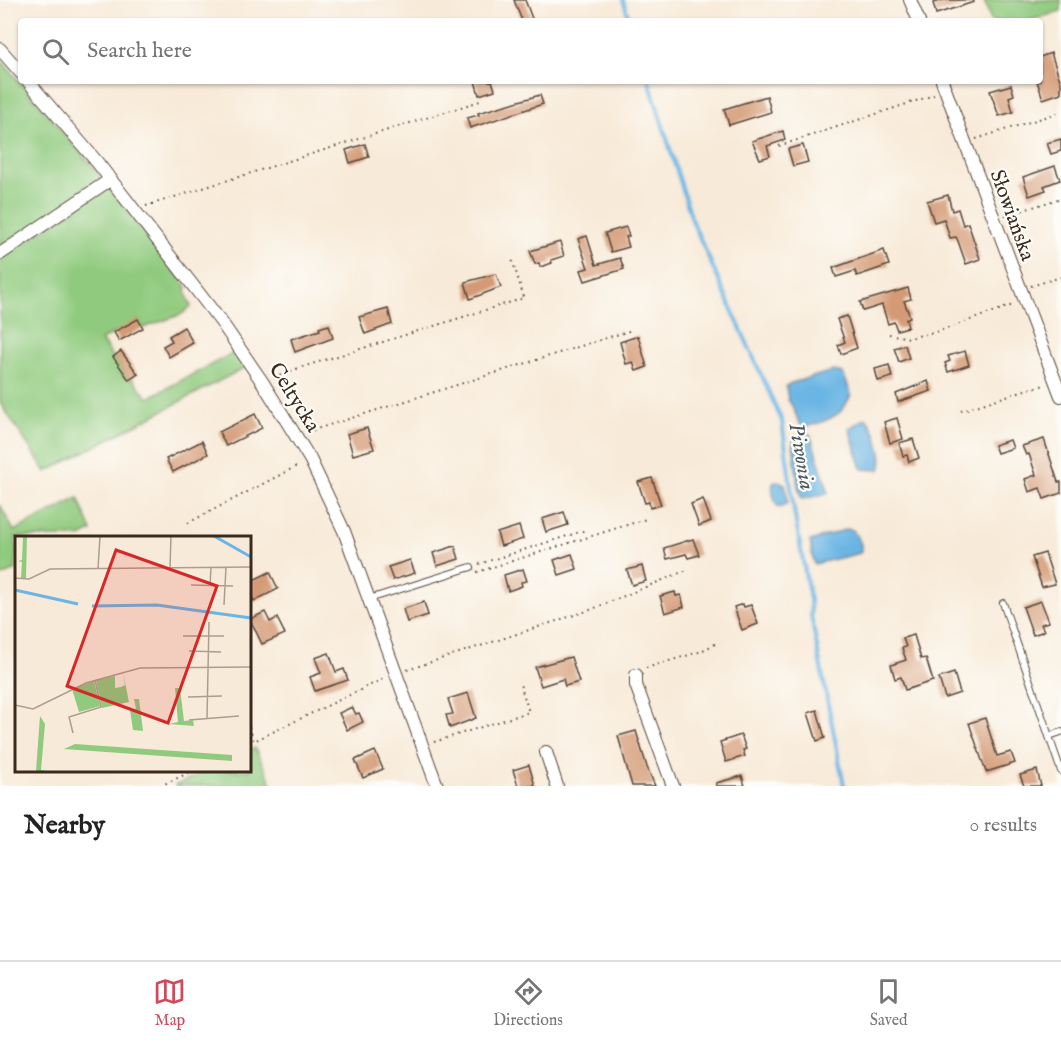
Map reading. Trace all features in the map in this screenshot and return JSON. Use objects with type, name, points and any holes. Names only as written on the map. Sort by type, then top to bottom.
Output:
[{"type":"street","points":[[910,0],[918,18]]},
{"type":"street","points":[[0,49],[18,70]]},
{"type":"street","name":"Celtycka","points":[[31,84],[111,179],[222,323],[263,383],[310,459],[344,531],[437,786]]},
{"type":"street","name":"Słowiańska","points":[[944,86],[1059,390]]},
{"type":"street","points":[[0,254],[111,179]]},
{"type":"street","points":[[636,675],[636,685],[673,786]]},
{"type":"street","points":[[546,752],[557,786]]},
{"type":"lane","points":[[369,599],[471,567]]},
{"type":"lane","points":[[1003,603],[1061,771]]},
{"type":"lane","points":[[1048,736],[1061,732]]},
{"type":"path","points":[[779,146],[944,86]]},
{"type":"path","points":[[135,211],[164,199],[480,101]]},
{"type":"path","points":[[965,142],[1061,112]]},
{"type":"path","points":[[994,220],[1061,198]]},
{"type":"path","points":[[263,383],[296,369],[524,298],[512,259]]},
{"type":"path","points":[[889,334],[909,338],[939,331],[1022,296],[1061,276]]},
{"type":"path","points":[[296,437],[329,424],[632,330]]},
{"type":"path","points":[[961,411],[1037,387],[1059,390]]},
{"type":"path","points":[[188,523],[310,459]]},
{"type":"path","points":[[467,575],[646,519]]},
{"type":"path","points":[[471,567],[586,530]]},
{"type":"path","points":[[250,743],[395,674],[590,610],[687,570]]},
{"type":"path","points":[[636,675],[644,669],[699,652],[715,644]]},
{"type":"path","points":[[422,746],[529,712],[520,684]]},
{"type":"path","points":[[250,730],[254,741]]},
{"type":"path","points":[[160,786],[193,771]]},
{"type":"green space","points":[[984,0],[1061,0],[1061,11],[1039,18],[990,18]]},
{"type":"green space","points":[[0,59],[18,80],[18,84],[22,84],[100,175],[99,181],[0,249]]},
{"type":"green space","points":[[105,189],[112,190],[187,287],[186,293],[191,306],[182,314],[143,328],[138,320],[101,340],[129,380],[132,378],[148,398],[235,352],[246,367],[46,472],[0,403],[0,258]]},
{"type":"green space","points":[[78,498],[92,531],[82,536],[15,536],[15,570],[0,577],[0,505],[14,531]]},
{"type":"green space","points":[[255,748],[273,786],[174,786],[207,771],[250,771],[250,750]]},
{"type":"water","points":[[833,371],[843,373],[851,394],[847,403],[838,414],[828,419],[809,426],[801,425],[788,400],[786,386]]},
{"type":"water","points":[[866,418],[879,443],[882,458],[880,470],[862,469],[849,428]]},
{"type":"water","points":[[810,434],[828,490],[827,494],[802,499],[798,487],[793,443],[796,437]]},
{"type":"water","points":[[778,481],[785,484],[788,503],[780,507],[777,506],[772,489],[773,483]]},
{"type":"water","points":[[847,529],[853,530],[858,538],[861,544],[860,553],[814,564],[810,541]]},
{"type":"building","points":[[514,0],[525,0],[532,18],[521,18]]},
{"type":"building","points":[[943,0],[973,0],[974,2],[936,14],[933,3]]},
{"type":"building","points":[[1051,53],[1061,83],[1061,93],[1043,99],[1038,84],[1043,84],[1043,56]]},
{"type":"building","points":[[476,84],[493,84],[495,90],[479,95]]},
{"type":"building","points":[[1011,85],[1014,95],[1009,97],[1013,112],[999,116],[990,91]]},
{"type":"building","points":[[540,95],[543,104],[470,128],[467,118]]},
{"type":"building","points":[[767,96],[771,112],[729,125],[724,109]]},
{"type":"building","points":[[783,131],[785,140],[767,146],[770,156],[760,159],[752,141]]},
{"type":"building","points":[[1061,139],[1061,151],[1051,154],[1047,143]]},
{"type":"building","points":[[365,144],[369,157],[350,163],[346,150]]},
{"type":"building","points":[[803,145],[808,162],[793,166],[788,149]]},
{"type":"building","points":[[1055,166],[1060,180],[1044,186],[1046,190],[1029,196],[1023,177]]},
{"type":"building","points":[[948,195],[952,211],[958,209],[963,225],[968,223],[980,259],[966,264],[956,237],[950,238],[944,219],[934,222],[927,201]]},
{"type":"building","points":[[626,227],[629,247],[611,252],[605,233]]},
{"type":"building","points":[[587,236],[596,265],[620,258],[624,269],[585,281],[581,270],[588,268],[578,239]]},
{"type":"building","points":[[560,242],[564,256],[540,267],[539,263],[535,264],[530,251]]},
{"type":"building","points":[[884,250],[889,265],[857,276],[855,271],[836,277],[833,268]]},
{"type":"building","points":[[496,274],[501,287],[470,299],[465,282]]},
{"type":"building","points":[[908,288],[911,299],[904,301],[910,317],[906,319],[908,327],[897,330],[894,322],[888,324],[882,305],[863,311],[860,302]]},
{"type":"building","points":[[388,309],[392,324],[365,334],[359,317]]},
{"type":"building","points":[[847,316],[857,348],[841,354],[838,345],[845,342],[837,319]]},
{"type":"building","points":[[138,319],[143,328],[119,341],[114,332]]},
{"type":"building","points":[[329,325],[333,338],[295,352],[291,339]]},
{"type":"building","points":[[184,327],[193,343],[169,357],[163,346],[172,341],[169,336]]},
{"type":"building","points":[[638,336],[647,367],[636,371],[633,362],[626,364],[620,342]]},
{"type":"building","points":[[905,345],[909,358],[899,362],[894,348]]},
{"type":"building","points":[[121,351],[138,374],[129,380],[113,357]]},
{"type":"building","points":[[965,351],[969,365],[948,372],[945,363],[950,361],[948,356]]},
{"type":"building","points":[[889,365],[892,377],[878,381],[875,369]]},
{"type":"building","points":[[928,381],[931,391],[898,402],[896,394]]},
{"type":"building","points":[[255,414],[262,428],[226,446],[219,432]]},
{"type":"building","points":[[897,418],[903,439],[890,443],[884,422]]},
{"type":"building","points":[[367,428],[374,449],[353,455],[347,434]]},
{"type":"building","points":[[913,439],[919,458],[909,462],[907,455],[903,456],[899,443]]},
{"type":"building","points":[[1044,439],[1058,482],[1061,482],[1061,493],[1044,499],[1040,488],[1029,492],[1025,479],[1036,475],[1029,454],[1026,455],[1022,446]]},
{"type":"building","points":[[1010,440],[1013,448],[997,453],[994,445]]},
{"type":"building","points":[[202,441],[208,454],[173,472],[166,459]]},
{"type":"building","points":[[652,478],[661,505],[650,508],[649,502],[645,503],[638,482]]},
{"type":"building","points":[[703,499],[711,521],[699,526],[691,504]]},
{"type":"building","points":[[564,512],[568,525],[546,532],[542,519]]},
{"type":"building","points":[[519,526],[523,539],[501,546],[497,533]]},
{"type":"building","points":[[693,539],[699,555],[688,558],[686,554],[667,559],[664,548]]},
{"type":"building","points":[[455,546],[459,559],[437,566],[433,553]]},
{"type":"building","points":[[1045,553],[1055,584],[1042,587],[1032,557]]},
{"type":"building","points":[[572,554],[577,569],[559,575],[554,560]]},
{"type":"building","points":[[410,560],[415,573],[393,580],[388,567]]},
{"type":"building","points":[[642,566],[646,581],[632,585],[627,570]]},
{"type":"building","points":[[523,569],[527,581],[521,582],[522,586],[508,591],[504,575]]},
{"type":"building","points":[[270,572],[278,589],[254,601],[250,593],[250,582]]},
{"type":"building","points":[[675,592],[676,596],[681,595],[684,607],[665,613],[660,596]]},
{"type":"building","points":[[1041,601],[1049,622],[1041,624],[1044,631],[1033,635],[1023,607]]},
{"type":"building","points":[[424,602],[428,615],[407,622],[403,609]]},
{"type":"building","points":[[743,604],[744,607],[751,605],[758,624],[742,630],[734,607]]},
{"type":"building","points":[[265,612],[270,622],[277,618],[285,634],[262,644],[250,619]]},
{"type":"building","points":[[914,635],[921,659],[926,658],[933,681],[905,690],[901,677],[895,679],[891,665],[906,660],[902,648],[906,647],[903,638]]},
{"type":"building","points":[[329,653],[336,672],[344,669],[348,680],[315,691],[310,677],[321,673],[315,658]]},
{"type":"building","points":[[571,657],[579,682],[565,686],[563,679],[541,686],[535,667]]},
{"type":"building","points":[[954,673],[960,693],[945,698],[939,678]]},
{"type":"building","points":[[468,693],[476,718],[450,728],[446,715],[453,714],[448,699]]},
{"type":"building","points":[[352,707],[356,714],[359,713],[363,722],[347,730],[339,713]]},
{"type":"building","points":[[817,710],[825,738],[817,741],[808,713]]},
{"type":"building","points":[[985,718],[997,756],[1011,752],[1015,763],[986,772],[969,723]]},
{"type":"building","points":[[636,731],[655,786],[632,786],[618,736]]},
{"type":"building","points":[[741,735],[746,749],[743,750],[745,756],[726,762],[720,742]]},
{"type":"building","points":[[375,751],[383,769],[363,778],[355,760]]},
{"type":"building","points":[[529,765],[535,786],[518,786],[513,770]]},
{"type":"building","points":[[1037,770],[1041,786],[1024,786],[1020,775]]},
{"type":"building","points":[[742,776],[745,786],[717,786],[716,783]]},
{"type":"waterway","name":"Piwonia","points":[[623,0],[629,18]]},
{"type":"waterway","name":"Piwonia","points":[[650,84],[693,223],[782,421],[811,616],[844,786]]}]
